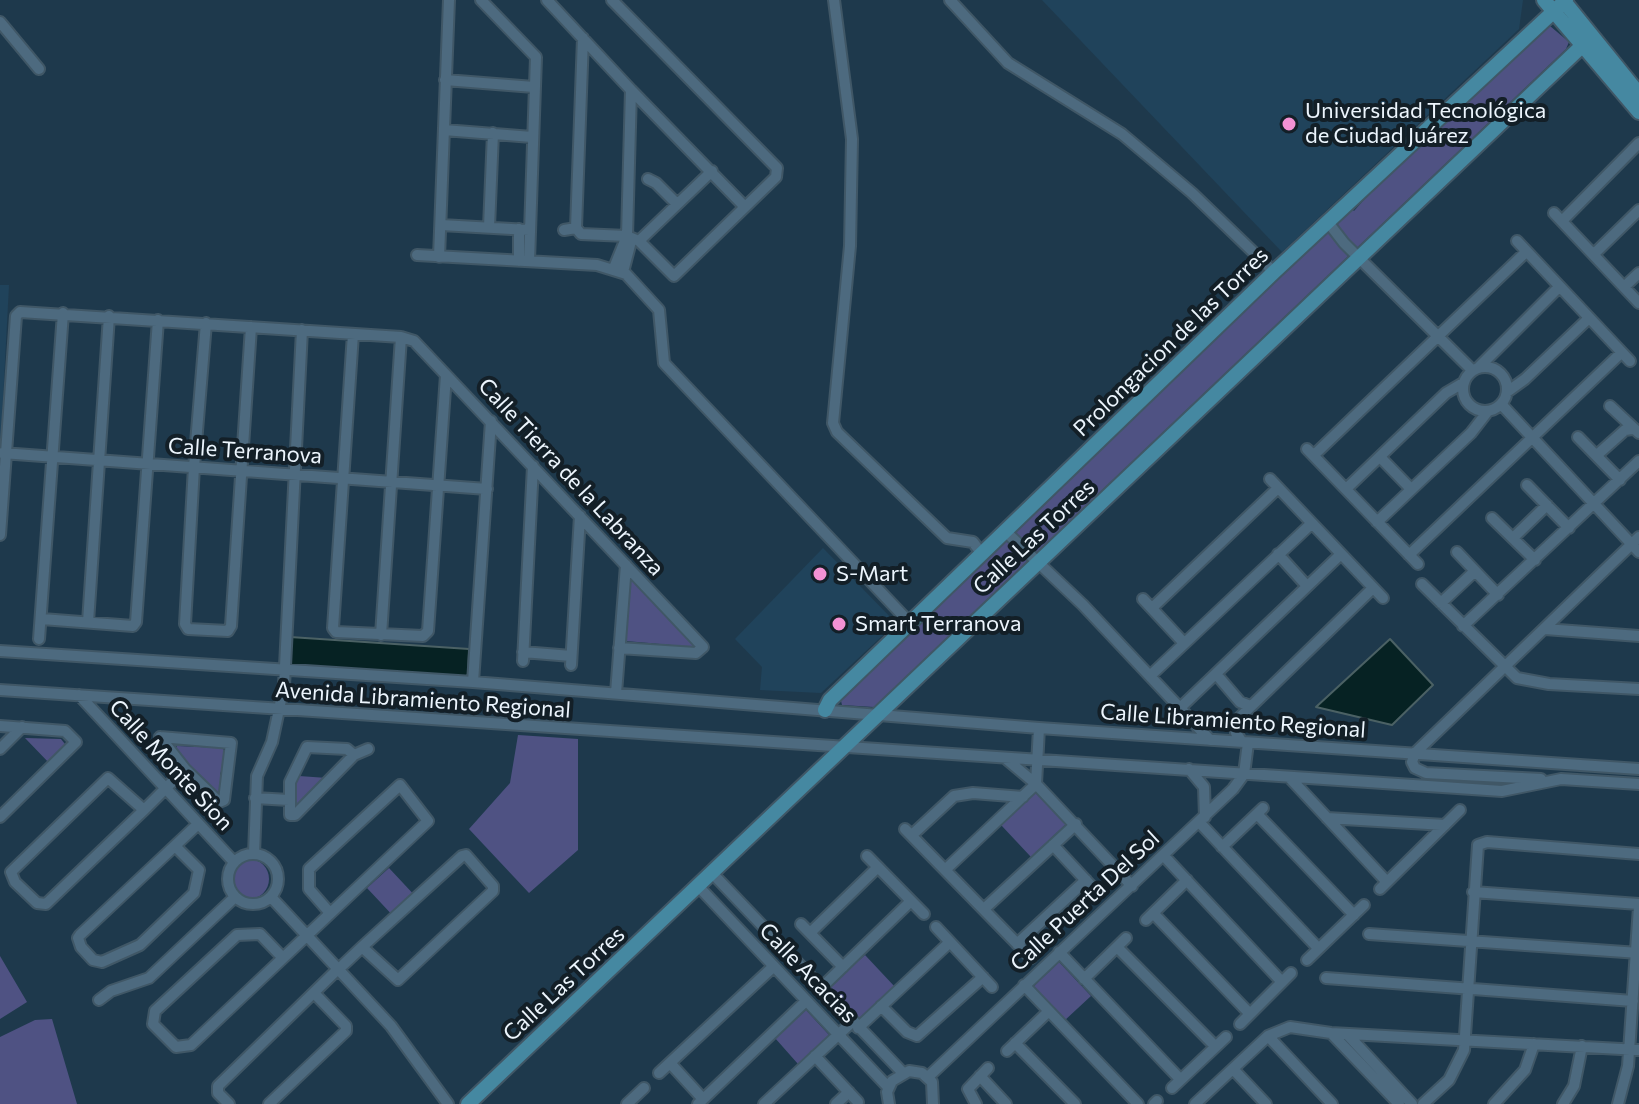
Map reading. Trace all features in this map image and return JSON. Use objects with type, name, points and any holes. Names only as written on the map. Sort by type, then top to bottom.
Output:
[{"type":"main road","name":"Prolongacion de las Torres","points":[[825,710],[830,700],[1005,531],[1558,3]]},
{"type":"main road","points":[[1558,3],[1639,112]]},
{"type":"main road","points":[[1585,38],[1639,94]]},
{"type":"main road","name":"Calle Las Torres","points":[[468,1104],[1359,258],[1585,38]]},
{"type":"street","points":[[439,257],[449,0]]},
{"type":"street","points":[[481,0],[534,52],[524,261]]},
{"type":"street","points":[[547,0],[745,207]]},
{"type":"street","points":[[583,38],[576,228],[581,234],[627,236],[639,241],[674,276],[776,177],[777,168],[612,0]]},
{"type":"street","points":[[834,0],[852,139],[850,246],[833,423],[837,432],[947,538],[973,542],[982,554]]},
{"type":"street","points":[[950,0],[1008,63],[1122,134],[1192,193],[1274,272]]},
{"type":"street","points":[[0,22],[39,69]]},
{"type":"street","points":[[445,80],[534,87]]},
{"type":"street","points":[[618,270],[630,245],[627,236],[631,90]]},
{"type":"street","points":[[444,130],[532,137]]},
{"type":"street","points":[[489,227],[493,133]]},
{"type":"street","points":[[1639,143],[1558,217],[1639,303]]},
{"type":"street","points":[[639,241],[712,171]]},
{"type":"street","points":[[648,179],[677,204]]},
{"type":"street","points":[[1594,254],[1639,210]]},
{"type":"street","points":[[1327,221],[1436,336],[1475,369],[1500,372],[1507,392]]},
{"type":"street","points":[[441,225],[524,229]]},
{"type":"street","points":[[564,230],[576,228]]},
{"type":"street","points":[[1409,555],[1625,357],[1517,241]]},
{"type":"street","points":[[1418,564],[1311,452],[1526,252]]},
{"type":"street","points":[[417,255],[618,270],[636,281],[659,310],[664,363],[910,623]]},
{"type":"street","points":[[1624,287],[1639,273]]},
{"type":"street","points":[[1346,489],[1446,393],[1463,383],[1559,287]]},
{"type":"street","points":[[0,535],[2,453],[16,316],[22,311],[401,337],[381,635]]},
{"type":"street","points":[[39,639],[63,313]]},
{"type":"street","points":[[88,622],[109,316]]},
{"type":"street","points":[[1377,522],[1471,433],[1488,411],[1501,404],[1507,392],[1588,319]]},
{"type":"street","points":[[42,619],[133,626],[158,320]]},
{"type":"street","points":[[206,323],[194,467],[185,624],[188,629],[228,631],[231,626],[251,327]]},
{"type":"street","points":[[254,854],[257,776],[272,742],[280,710],[284,671],[302,330]]},
{"type":"street","points":[[353,334],[333,628],[336,632],[423,636],[428,631],[446,375]]},
{"type":"street","name":"Calle Tierra de la Labranza","points":[[401,337],[414,341],[491,421],[700,643],[702,651],[619,648]]},
{"type":"street","points":[[1463,383],[1468,404],[1488,411]]},
{"type":"street","points":[[1501,404],[1637,544],[1415,753],[1415,768],[1426,773],[1639,784]]},
{"type":"street","points":[[1610,406],[1636,431]]},
{"type":"street","points":[[473,682],[491,421]]},
{"type":"street","points":[[1597,455],[1625,430],[1636,431]]},
{"type":"street","points":[[1578,437],[1620,480]]},
{"type":"street","name":"Calle Terranova","points":[[2,453],[487,489]]},
{"type":"street","points":[[1380,457],[1411,489]]},
{"type":"street","points":[[1463,626],[1639,461]]},
{"type":"street","points":[[533,466],[523,656],[571,660],[580,516]]},
{"type":"street","points":[[1152,608],[1274,484],[1383,598]]},
{"type":"street","points":[[1527,485],[1569,528]]},
{"type":"street","points":[[1513,538],[1547,505]]},
{"type":"street","points":[[1492,518],[1535,560]]},
{"type":"street","points":[[1151,675],[1311,524]]},
{"type":"street","points":[[1005,531],[1040,562],[1151,675],[1210,740]]},
{"type":"street","points":[[1457,552],[1498,595]]},
{"type":"street","points":[[1278,554],[1307,586]]},
{"type":"street","points":[[1181,707],[1340,555]]},
{"type":"street","points":[[616,693],[626,565]]},
{"type":"street","points":[[1441,603],[1475,571]]},
{"type":"street","points":[[1422,584],[1517,678],[1535,683],[1639,689]]},
{"type":"street","points":[[1244,774],[1245,742],[1236,733],[1237,720],[1373,588]]},
{"type":"street","points":[[1143,599],[1183,642]]},
{"type":"street","points":[[1545,629],[1639,636]]},
{"type":"street","name":"Avenida Libramiento Regional","points":[[0,651],[473,682],[825,710]]},
{"type":"street","points":[[1216,674],[1240,702],[1250,706]]},
{"type":"street","name":"Avenida Libramiento Regional","points":[[0,690],[843,749]]},
{"type":"street","name":"Calle Monte Sion","points":[[79,695],[164,791],[234,862]]},
{"type":"street","name":"Calle Libramiento Regional","points":[[825,710],[1039,728],[1639,769]]},
{"type":"street","points":[[0,726],[65,731],[76,742],[0,817]]},
{"type":"street","points":[[0,749],[22,727]]},
{"type":"street","points":[[945,870],[1036,784],[1039,728]]},
{"type":"street","points":[[160,737],[231,743],[221,802],[185,769],[160,737]]},
{"type":"street","points":[[354,755],[347,749],[307,747],[290,782],[291,817],[354,755],[368,749]]},
{"type":"street","points":[[843,749],[1502,791],[1550,780]]},
{"type":"street","points":[[1005,758],[1076,824],[1132,886]]},
{"type":"street","points":[[144,810],[108,778],[11,872],[15,882],[37,903],[46,904],[164,791],[185,769]]},
{"type":"street","points":[[1189,769],[1204,787],[1202,820],[1222,847],[1318,948]]},
{"type":"street","name":"Calle Puerta Del Sol","points":[[928,1077],[1202,820],[1244,774]]},
{"type":"street","points":[[1289,777],[1383,886],[1460,810]]},
{"type":"street","points":[[283,958],[260,934],[237,935],[155,1011],[153,1024],[176,1047],[185,1048],[283,958],[428,821],[400,785],[309,869],[309,889],[330,913]]},
{"type":"street","points":[[1023,797],[959,794],[908,832],[1031,958]]},
{"type":"street","points":[[255,798],[289,800]]},
{"type":"street","points":[[1222,847],[1260,811],[1354,915]]},
{"type":"street","points":[[1327,818],[1445,825]]},
{"type":"street","points":[[984,909],[1076,824]]},
{"type":"street","points":[[175,846],[199,870],[199,885],[194,893],[140,945],[102,962],[93,960],[81,947],[78,938],[197,825]]},
{"type":"street","points":[[1423,1104],[1456,1071],[1465,1041],[1478,845],[1487,842],[1639,854]]},
{"type":"street","points":[[1053,845],[1094,889]]},
{"type":"street","points":[[254,854],[262,855],[275,866],[278,882],[271,897],[256,904],[235,897],[227,881],[234,862],[254,854]]},
{"type":"street","points":[[229,1104],[218,1093],[218,1086],[337,970],[362,947],[462,856],[466,855],[493,886],[493,891],[398,980],[393,980],[362,947]]},
{"type":"street","points":[[867,856],[924,914]]},
{"type":"street","points":[[1164,856],[1282,982]]},
{"type":"street","points":[[810,933],[878,867]]},
{"type":"street","name":"Calle Acacias","points":[[713,874],[902,1072]]},
{"type":"street","points":[[1017,944],[1086,880]]},
{"type":"street","points":[[1187,880],[1149,916],[1250,1014]]},
{"type":"street","name":"Calle Acacias","points":[[699,887],[838,1034],[886,1098]]},
{"type":"street","points":[[1473,892],[1639,905],[1633,1001],[1634,1049],[1618,1104]]},
{"type":"street","points":[[99,1000],[111,991],[149,978],[235,897]]},
{"type":"street","points":[[271,897],[391,1026],[448,1104]]},
{"type":"street","points":[[820,989],[911,901]]},
{"type":"street","points":[[1307,960],[1364,905]]},
{"type":"street","points":[[801,924],[843,967]]},
{"type":"street","points":[[936,927],[992,987]]},
{"type":"street","points":[[1369,934],[1638,952]]},
{"type":"street","points":[[1084,979],[1126,938]]},
{"type":"street","points":[[764,1104],[838,1034],[881,1006],[950,942]]},
{"type":"street","points":[[1117,947],[1215,1046]]},
{"type":"street","points":[[1059,952],[1176,1083],[1226,1037]]},
{"type":"street","points":[[659,1073],[773,967]]},
{"type":"street","points":[[1240,1024],[1291,973]]},
{"type":"street","points":[[881,1006],[907,1032],[917,1036],[983,977]]},
{"type":"street","points":[[1326,978],[1633,1001]]},
{"type":"street","points":[[1024,985],[1138,1104]]},
{"type":"street","points":[[269,1104],[346,1031],[346,1026],[314,993]]},
{"type":"street","points":[[670,1063],[700,1102],[806,1001]]},
{"type":"street","points":[[1049,1011],[1011,1047],[1075,1104]]},
{"type":"street","points":[[1196,1104],[1268,1036],[1282,1028],[1634,1049]]},
{"type":"street","points":[[1331,1033],[1399,1104]]},
{"type":"street","points":[[1347,1034],[1412,1104]]},
{"type":"street","points":[[1268,1036],[1332,1104]]},
{"type":"street","points":[[1494,1104],[1525,1070],[1534,1044]]},
{"type":"street","points":[[1563,1104],[1574,1086],[1582,1046]]},
{"type":"street","points":[[815,1056],[858,1102]]},
{"type":"street","points":[[1233,1069],[1266,1104]]},
{"type":"street","points":[[886,1098],[902,1072],[915,1071],[928,1077],[934,1088],[933,1104]]},
{"type":"street","points":[[976,1104],[968,1089],[984,1072],[1006,1104]]},
{"type":"street","points":[[635,1101],[644,1088]]},
{"type":"street","points":[[836,1104],[849,1092]]},
{"type":"shaded area","name":"Universidad Tecnológica de Ciudad Juárez","points":[[1042,0],[1523,0],[1519,29],[1282,252]]},
{"type":"shaded area","points":[[1550,26],[1569,42],[1566,49],[874,707],[842,705],[841,701],[1274,272],[1349,207],[1354,211],[1394,166]]},
{"type":"shaded area","points":[[0,285],[9,285],[1,437],[0,437]]},
{"type":"shaded area","points":[[823,548],[896,623],[821,693],[760,690],[762,667],[735,639]]},
{"type":"shaded area","points":[[634,580],[694,647],[626,641],[629,581]]},
{"type":"shaded area","points":[[290,637],[469,649],[468,677],[289,665]]},
{"type":"shaded area","points":[[1390,639],[1433,685],[1392,725],[1316,707]]},
{"type":"shaded area","points":[[518,735],[578,739],[578,850],[529,893],[469,829],[510,783]]},
{"type":"shaded area","points":[[25,738],[61,739],[68,748],[51,765]]},
{"type":"shaded area","points":[[177,746],[222,748],[228,754],[220,774],[220,793],[215,796],[173,752]]},
{"type":"shaded area","points":[[299,776],[327,778],[297,808],[294,785]]},
{"type":"shaded area","points":[[1035,792],[1066,824],[1031,857],[1001,825]]},
{"type":"shaded area","points":[[249,859],[263,865],[269,879],[263,893],[249,899],[235,893],[229,879],[235,865]]},
{"type":"shaded area","points":[[389,868],[418,899],[396,919],[367,888]]},
{"type":"shaded area","points":[[865,955],[895,987],[860,1019],[830,986]]},
{"type":"shaded area","points":[[0,956],[27,1002],[0,1019]]},
{"type":"shaded area","points":[[1059,962],[1091,996],[1064,1021],[1032,988]]},
{"type":"shaded area","points":[[806,1010],[830,1036],[798,1064],[775,1038]]},
{"type":"shaded area","points":[[52,1019],[77,1104],[0,1104],[0,1037],[35,1020]]},
{"type":"place","name":"Universidad Tecnológica de Ciudad Juárez","points":[[1289,124]]},
{"type":"place","name":"S-Mart","points":[[820,574]]},
{"type":"place","name":"Smart Terranova","points":[[839,624]]}]
